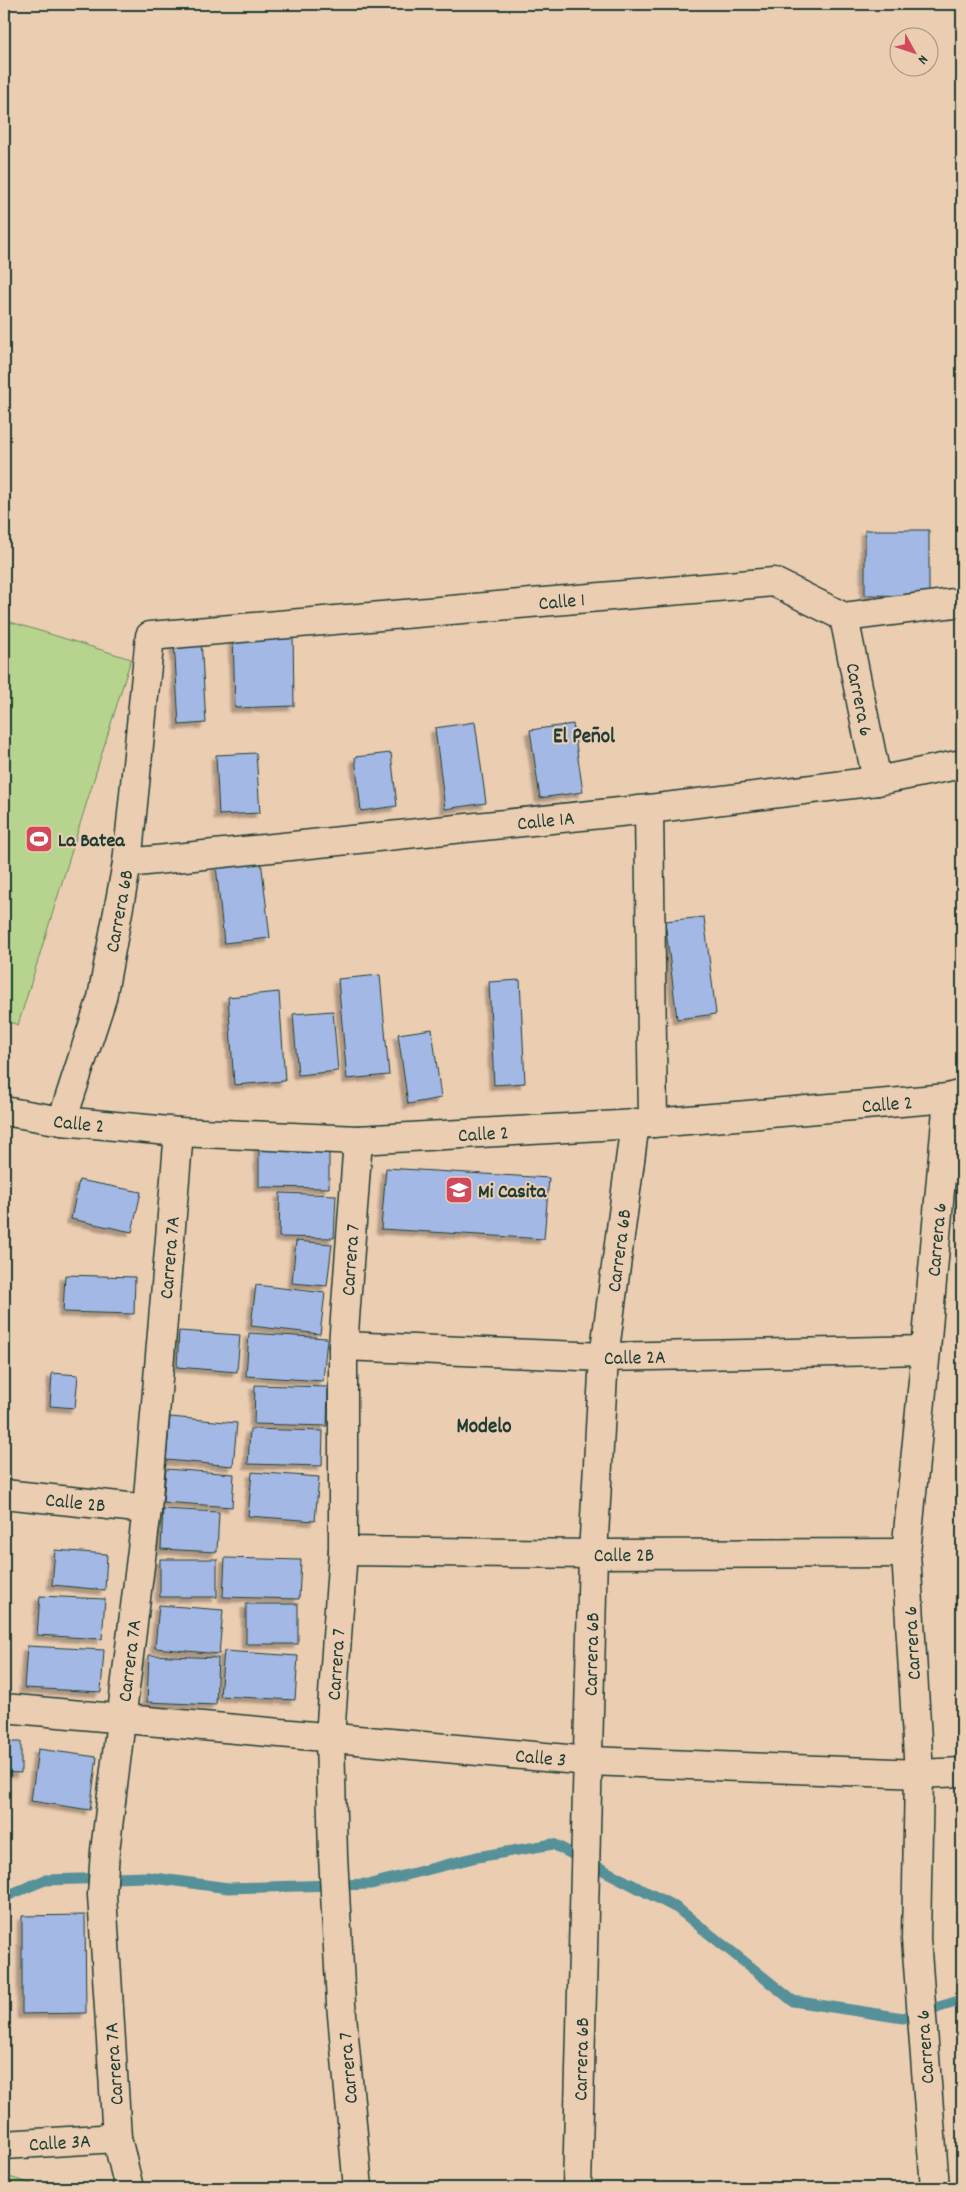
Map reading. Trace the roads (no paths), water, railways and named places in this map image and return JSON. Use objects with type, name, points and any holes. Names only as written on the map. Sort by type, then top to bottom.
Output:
[{"type":"street","name":"Calle 1","points":[[150,636],[774,582],[844,617]]},
{"type":"street","points":[[844,617],[962,602]]},
{"type":"street","name":"Carrera 6","points":[[844,617],[877,781]]},
{"type":"street","name":"Carrera 6B","points":[[62,1121],[102,998],[127,863],[150,636]]},
{"type":"street","name":"Calle 1A","points":[[127,863],[649,809],[877,781],[962,764]]},
{"type":"street","name":"Carrera 6B","points":[[577,2188],[593,1554],[604,1357],[644,1123],[649,809]]},
{"type":"street","name":"Carrera 6","points":[[935,2188],[916,1939],[919,1774],[906,1553],[926,1350],[955,1096]]},
{"type":"street","name":"Calle 2","points":[[4,1111],[62,1121],[179,1132],[358,1140],[644,1123],[955,1096]]},
{"type":"street","name":"Carrera 7A","points":[[129,2188],[117,2138],[102,1895],[105,1851],[147,1509],[179,1132]]},
{"type":"street","name":"Carrera 7","points":[[358,1140],[343,1346],[343,1550],[330,1737],[333,1856],[341,2004],[358,2188]]},
{"type":"street","name":"Calle 2A","points":[[343,1346],[604,1357],[926,1350]]},
{"type":"street","name":"Calle 2B","points":[[4,1494],[147,1509]]},
{"type":"street","name":"Calle 2B","points":[[343,1550],[593,1554],[906,1553]]},
{"type":"street","name":"Calle 3","points":[[4,1708],[589,1761],[919,1774],[962,1772]]},
{"type":"street","name":"Calle 3A","points":[[4,2145],[117,2138]]},
{"type":"waterway","points":[[4,1897],[45,1880],[147,1877],[228,1888],[371,1884],[477,1857],[553,1844],[677,1908],[793,2001],[903,2018],[962,2000]]},
{"type":"place","name":"La Batea","points":[[39,839]]},
{"type":"place","name":"Mi Casita","points":[[459,1190]]},
{"type":"district","name":"El Peñol","points":[[584,735]]},
{"type":"district","name":"Modelo","points":[[484,1425]]}]
